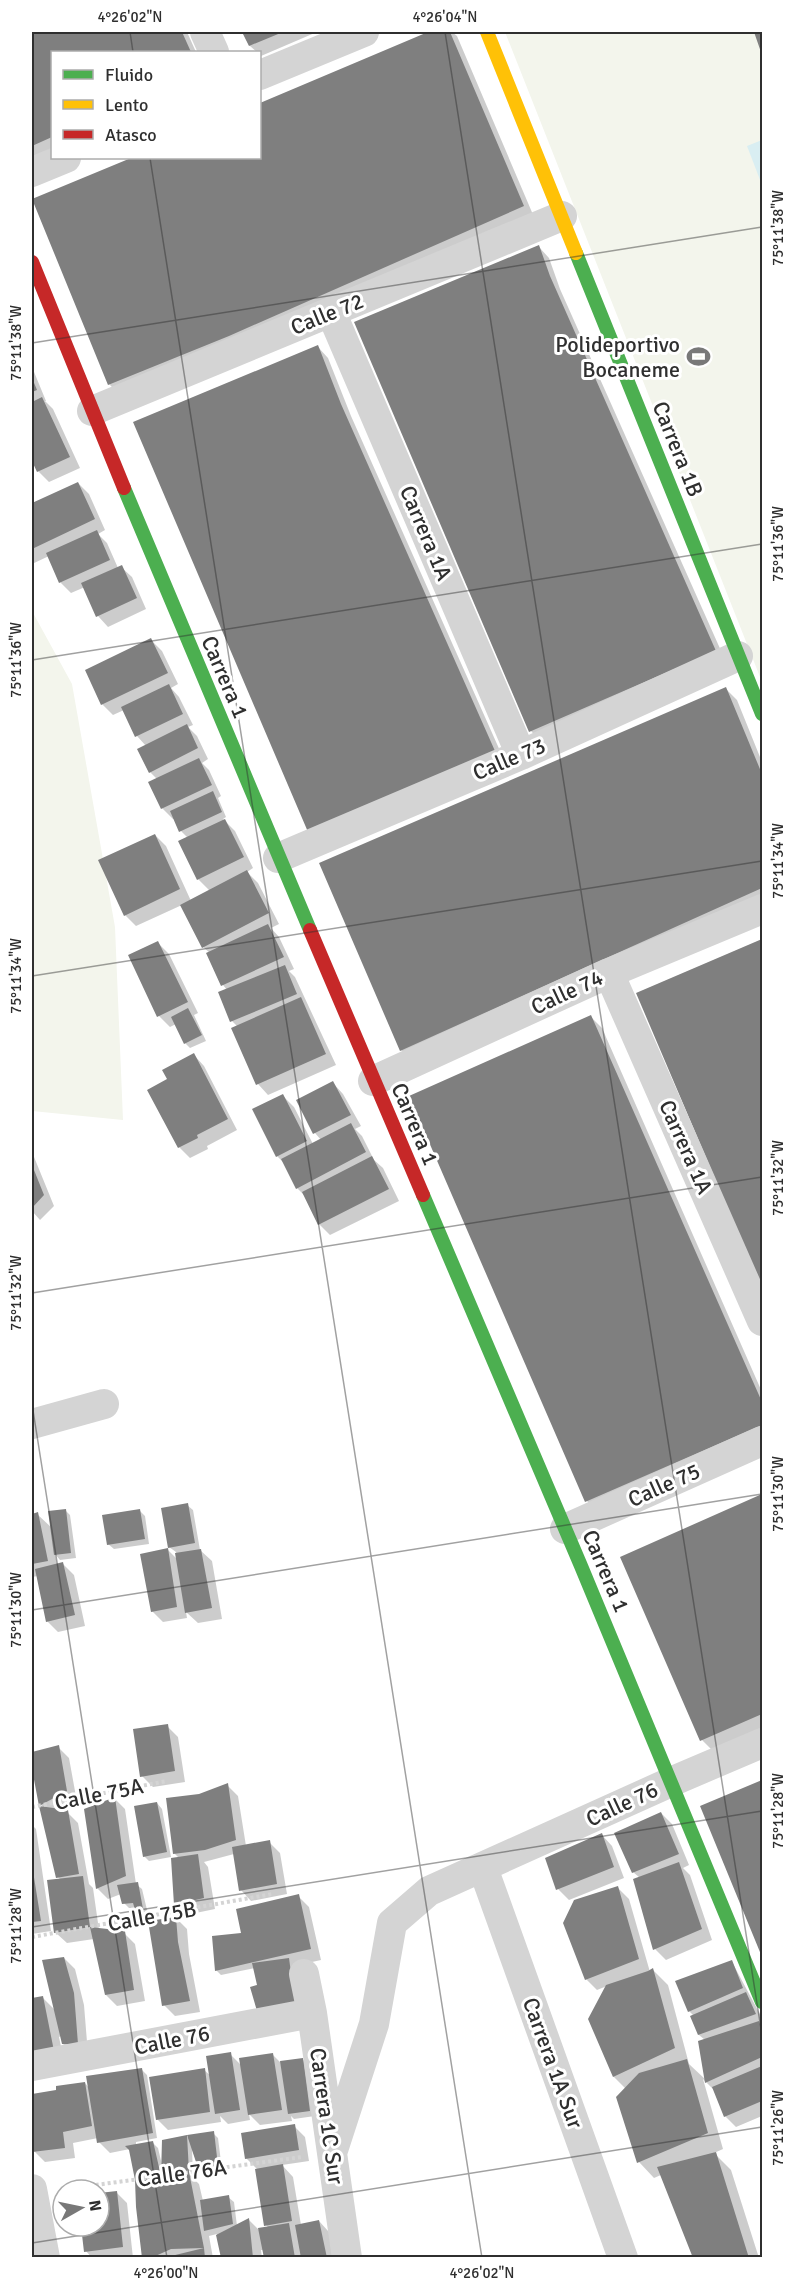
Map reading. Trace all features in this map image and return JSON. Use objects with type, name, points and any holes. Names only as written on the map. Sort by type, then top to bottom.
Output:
[{"type":"street","points":[[205,32],[214,51]]},
{"type":"street","points":[[261,75],[364,32]]},
{"type":"street","name":"Carrera 1B","points":[[487,32],[762,714]]},
{"type":"street","points":[[32,172],[64,159]]},
{"type":"street","name":"Calle 72","points":[[92,411],[562,216]]},
{"type":"street","name":"Carrera 1","points":[[32,262],[278,858],[673,1781],[762,2002]]},
{"type":"street","name":"Carrera 1A","points":[[331,312],[521,755]]},
{"type":"street","name":"Calle 73","points":[[278,858],[521,755],[738,656]]},
{"type":"street","name":"Calle 74","points":[[373,1081],[609,973],[762,909]]},
{"type":"street","name":"Carrera 1A","points":[[609,973],[762,1321]]},
{"type":"street","points":[[32,1424],[104,1404]]},
{"type":"street","name":"Calle 75","points":[[565,1529],[762,1441]]},
{"type":"street","name":"Calle 76","points":[[332,2153],[374,2024],[392,1923],[429,1891],[762,1743]]},
{"type":"street","name":"Carrera 1A Sur","points":[[483,1868],[623,2258]]},
{"type":"street","name":"Carrera 1C Sur","points":[[304,1974],[312,2013],[347,2258]]},
{"type":"street","name":"Calle 76","points":[[32,2066],[312,2013]]},
{"type":"street","points":[[32,2189],[45,2258]]},
{"type":"path","name":"Calle 75A","points":[[32,1807],[167,1781]]},
{"type":"path","name":"Calle 75B","points":[[32,1937],[272,1894]]},
{"type":"path","name":"Calle 76A","points":[[32,2194],[332,2153]]},
{"type":"shaded area","name":"Polideportivo Bocaneme","points":[[505,32],[762,32],[762,682]]},
{"type":"shaded area","points":[[762,140],[762,185],[747,146]]},
{"type":"shaded area","points":[[32,611],[72,684],[115,927],[123,1120],[32,1111]]},
{"type":"building","points":[[32,32],[182,32],[191,51],[51,51],[51,137],[32,146]]},
{"type":"building","points":[[242,32],[283,32],[249,46]]},
{"type":"building","points":[[428,32],[450,32],[524,206],[229,336],[108,385],[32,199],[129,159],[261,159],[261,103]]},
{"type":"building","points":[[754,32],[762,32],[762,55]]},
{"type":"building","points":[[539,245],[550,276],[716,651],[529,732],[354,322]]},
{"type":"building","points":[[318,345],[341,404],[495,751],[308,832],[133,422]]},
{"type":"building","points":[[32,378],[37,390],[32,392]]},
{"type":"building","points":[[42,397],[70,457],[37,472],[32,461],[32,402]]},
{"type":"building","points":[[78,482],[95,519],[32,549],[32,503]]},
{"type":"building","points":[[97,530],[110,560],[59,583],[46,553]]},
{"type":"building","points":[[122,565],[137,598],[96,617],[81,583]]},
{"type":"building","points":[[151,638],[168,673],[101,705],[85,670]]},
{"type":"building","points":[[169,684],[183,714],[135,737],[121,707]]},
{"type":"building","points":[[726,687],[762,774],[762,888],[400,1051],[319,863]]},
{"type":"building","points":[[187,724],[198,748],[149,773],[137,749]]},
{"type":"building","points":[[199,758],[212,785],[161,809],[148,782]]},
{"type":"building","points":[[213,791],[222,812],[179,832],[170,811]]},
{"type":"building","points":[[225,819],[244,857],[197,880],[178,841]]},
{"type":"building","points":[[155,834],[180,889],[124,916],[98,860]]},
{"type":"building","points":[[247,870],[269,913],[202,948],[180,905]]},
{"type":"building","points":[[268,924],[284,957],[221,986],[206,953]]},
{"type":"building","points":[[762,939],[762,1289],[636,993]]},
{"type":"building","points":[[158,941],[188,1002],[157,1017],[128,955]]},
{"type":"building","points":[[285,965],[297,994],[230,1022],[218,992]]},
{"type":"building","points":[[301,997],[326,1054],[256,1085],[231,1028]]},
{"type":"building","points":[[188,1008],[202,1035],[184,1044],[171,1017]]},
{"type":"building","points":[[591,1015],[762,1402],[762,1425],[585,1502],[409,1096]]},
{"type":"building","points":[[194,1053],[228,1119],[178,1148],[147,1090],[167,1079],[162,1070]]},
{"type":"building","points":[[333,1081],[351,1115],[313,1134],[296,1100]]},
{"type":"building","points":[[283,1094],[307,1141],[276,1157],[252,1109]]},
{"type":"building","points":[[351,1123],[366,1152],[296,1189],[281,1159]]},
{"type":"building","points":[[372,1156],[389,1189],[318,1225],[302,1192]]},
{"type":"building","points":[[32,1165],[44,1195],[32,1208]]},
{"type":"building","points":[[762,1494],[762,1714],[700,1741],[620,1557]]},
{"type":"building","points":[[188,1503],[195,1543],[168,1548],[161,1508]]},
{"type":"building","points":[[66,1509],[71,1553],[54,1555],[48,1511]]},
{"type":"building","points":[[140,1509],[145,1539],[107,1545],[102,1515]]},
{"type":"building","points":[[38,1512],[48,1561],[32,1564],[32,1514]]},
{"type":"building","points":[[168,1548],[177,1607],[151,1612],[140,1554]]},
{"type":"building","points":[[201,1549],[212,1608],[185,1613],[175,1553]]},
{"type":"building","points":[[63,1562],[75,1615],[46,1622],[35,1569]]},
{"type":"building","points":[[168,1724],[175,1771],[140,1777],[133,1729]]},
{"type":"building","points":[[59,1745],[67,1791],[39,1806],[32,1769],[32,1752]]},
{"type":"building","points":[[762,1780],[762,1957],[700,1806]]},
{"type":"building","points":[[228,1783],[236,1840],[205,1850],[173,1854],[166,1798],[199,1794]]},
{"type":"building","points":[[115,1797],[126,1876],[96,1889],[84,1809]]},
{"type":"building","points":[[157,1802],[167,1852],[143,1857],[134,1806]]},
{"type":"building","points":[[39,1806],[68,1810],[79,1874],[56,1878]]},
{"type":"building","points":[[661,1812],[679,1854],[632,1873],[614,1833]]},
{"type":"building","points":[[602,1833],[614,1867],[556,1890],[545,1858]]},
{"type":"building","points":[[270,1840],[277,1884],[239,1891],[232,1847]]},
{"type":"building","points":[[198,1854],[204,1898],[174,1905],[171,1858]]},
{"type":"building","points":[[679,1862],[702,1929],[653,1950],[633,1879]]},
{"type":"building","points":[[32,1865],[41,1921],[32,1922]]},
{"type":"building","points":[[83,1876],[90,1927],[54,1933],[47,1880]]},
{"type":"building","points":[[138,1882],[143,1909],[136,1913],[133,1903],[122,1904],[117,1885]]},
{"type":"building","points":[[618,1886],[639,1959],[585,1980],[563,1923],[574,1900]]},
{"type":"building","points":[[299,1894],[311,1949],[215,1971],[212,1936],[241,1933],[236,1909]]},
{"type":"building","points":[[176,1917],[178,1942],[190,2001],[162,2006],[148,1921]]},
{"type":"building","points":[[90,1927],[125,1931],[134,1990],[105,1995]]},
{"type":"building","points":[[64,1957],[74,1993],[78,2044],[62,2044],[42,1960]]},
{"type":"building","points":[[289,1958],[295,2003],[257,2011],[250,1987],[257,1985],[252,1963]]},
{"type":"building","points":[[732,1960],[743,1988],[688,2012],[675,1981]]},
{"type":"building","points":[[653,1968],[675,2048],[613,2077],[588,2019],[606,1985]]},
{"type":"building","points":[[746,1992],[756,2014],[698,2035],[690,2016]]},
{"type":"building","points":[[43,1996],[55,2056],[32,2060],[32,1998]]},
{"type":"building","points":[[759,2021],[762,2030],[762,2057],[705,2083],[698,2041]]},
{"type":"building","points":[[231,2052],[240,2110],[215,2114],[206,2056]]},
{"type":"building","points":[[273,2053],[282,2110],[248,2115],[239,2058]]},
{"type":"building","points":[[303,2058],[310,2111],[288,2114],[280,2061]]},
{"type":"building","points":[[687,2059],[708,2133],[637,2163],[616,2097],[639,2073]]},
{"type":"building","points":[[762,2066],[762,2101],[724,2117],[712,2087]]},
{"type":"building","points":[[142,2068],[153,2133],[97,2143],[86,2076]]},
{"type":"building","points":[[205,2068],[210,2112],[156,2120],[149,2077]]},
{"type":"building","points":[[85,2082],[92,2126],[63,2132],[65,2148],[32,2152],[32,2094],[56,2090],[56,2086]]},
{"type":"building","points":[[295,2124],[299,2150],[245,2159],[241,2133]]},
{"type":"building","points":[[214,2131],[218,2166],[198,2168],[187,2135]]},
{"type":"building","points":[[187,2135],[189,2172],[204,2248],[171,2249],[151,2258],[142,2258],[135,2180],[129,2150],[125,2146],[153,2141],[161,2176],[162,2140]]},
{"type":"building","points":[[716,2152],[749,2258],[693,2258],[657,2167]]},
{"type":"building","points":[[283,2164],[292,2221],[264,2226],[255,2169]]},
{"type":"building","points":[[117,2191],[123,2247],[84,2252],[82,2238],[111,2238],[111,2192]]},
{"type":"building","points":[[229,2195],[233,2224],[204,2231],[200,2200]]},
{"type":"building","points":[[249,2218],[253,2258],[221,2258],[216,2235]]},
{"type":"building","points":[[319,2220],[327,2258],[301,2258],[295,2225]]},
{"type":"building","points":[[289,2223],[295,2258],[264,2258],[258,2228]]},
{"type":"building","points":[[204,2248],[205,2258],[167,2258],[167,2257]]},
{"type":"traffic: fast","points":[[576,253],[762,714]]},
{"type":"traffic: fast","points":[[124,488],[310,930]]},
{"type":"traffic: fast","points":[[423,1195],[581,1566],[762,2002]]},
{"type":"traffic: slow","points":[[487,32],[576,253]]},
{"type":"traffic: jam","points":[[32,262],[124,488]]},
{"type":"traffic: jam","points":[[310,930],[423,1195]]},
{"type":"place","name":"Polideportivo Bocaneme","points":[[698,357]]}]
